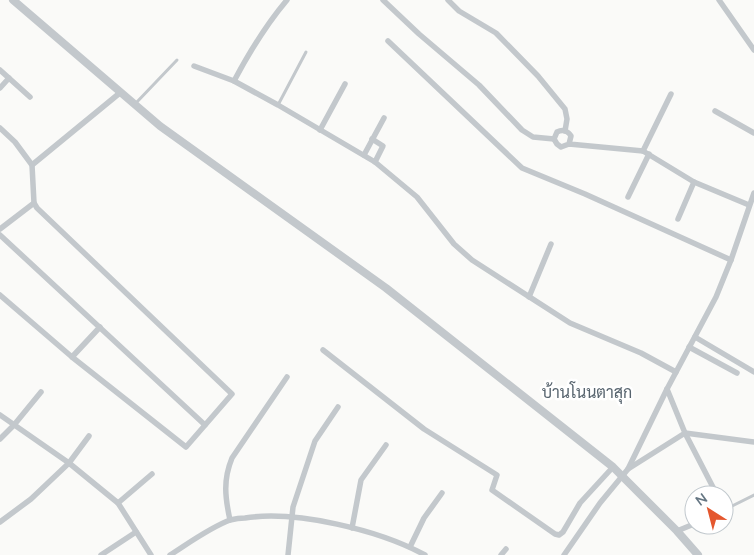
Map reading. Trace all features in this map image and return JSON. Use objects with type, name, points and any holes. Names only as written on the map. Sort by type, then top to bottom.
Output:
[{"type":"street","points":[[234,82],[258,37],[287,0]]},
{"type":"street","points":[[383,0],[418,34],[479,85],[503,112],[536,139],[554,140],[562,147],[569,144],[646,152],[694,182],[749,205]]},
{"type":"street","points":[[448,0],[459,11],[496,33],[538,76],[565,109],[567,119],[566,130],[571,136],[569,144]]},
{"type":"street","points":[[719,0],[754,50]]},
{"type":"street","points":[[17,1],[168,132],[386,288],[613,467],[626,472],[698,555]]},
{"type":"street","points":[[388,41],[522,168],[585,194],[731,260]]},
{"type":"street","points":[[194,66],[234,82],[278,105],[364,155],[417,197],[454,244],[472,260],[570,323],[641,353],[676,372]]},
{"type":"street","points":[[0,70],[30,97]]},
{"type":"street","points":[[0,88],[9,78]]},
{"type":"street","points":[[320,130],[345,84]]},
{"type":"street","points":[[32,165],[121,92]]},
{"type":"street","points":[[628,197],[670,94]]},
{"type":"street","points":[[715,111],[754,133]]},
{"type":"street","points":[[364,155],[384,118]]},
{"type":"street","points":[[0,128],[15,142],[32,165],[34,203],[37,208],[232,394],[186,447],[72,357],[0,295]]},
{"type":"street","points":[[554,140],[558,132],[566,130]]},
{"type":"street","points":[[372,139],[384,146],[375,162]]},
{"type":"street","points":[[678,219],[694,182]]},
{"type":"street","points":[[564,555],[600,502],[626,472],[716,297],[754,193]]},
{"type":"street","points":[[0,229],[34,203]]},
{"type":"street","points":[[0,235],[205,425]]},
{"type":"street","points":[[529,297],[550,244]]},
{"type":"street","points":[[72,357],[100,328]]},
{"type":"street","points":[[695,336],[754,372]]},
{"type":"street","points":[[689,347],[737,373]]},
{"type":"street","points":[[323,350],[424,429],[497,475],[492,490],[555,534],[559,535],[564,532],[580,503],[613,467]]},
{"type":"street","points":[[230,520],[225,499],[227,470],[232,458],[287,377]]},
{"type":"street","points":[[667,389],[685,433],[712,485]]},
{"type":"street","points":[[0,439],[41,392]]},
{"type":"street","points":[[288,555],[293,507],[315,441],[338,408]]},
{"type":"street","points":[[0,415],[69,463],[118,503],[151,555]]},
{"type":"street","points":[[626,472],[685,433],[754,442]]},
{"type":"street","points":[[0,522],[30,499],[69,463],[89,436]]},
{"type":"street","points":[[352,528],[361,480],[386,445]]},
{"type":"street","points":[[118,503],[152,474]]},
{"type":"street","points":[[410,547],[424,518],[442,493]]},
{"type":"street","points":[[170,555],[230,520],[260,516],[292,516],[352,528],[410,547],[425,555]]},
{"type":"street","points":[[678,531],[684,528]]},
{"type":"street","points":[[101,555],[136,532]]},
{"type":"street","points":[[501,555],[506,549]]},
{"type":"lane","points":[[278,105],[306,52]]},
{"type":"lane","points":[[135,104],[177,60]]},
{"type":"lane","points":[[734,505],[754,495]]},
{"type":"district","name":"บ้านโนนตาสุก","points":[[587,393]]}]
